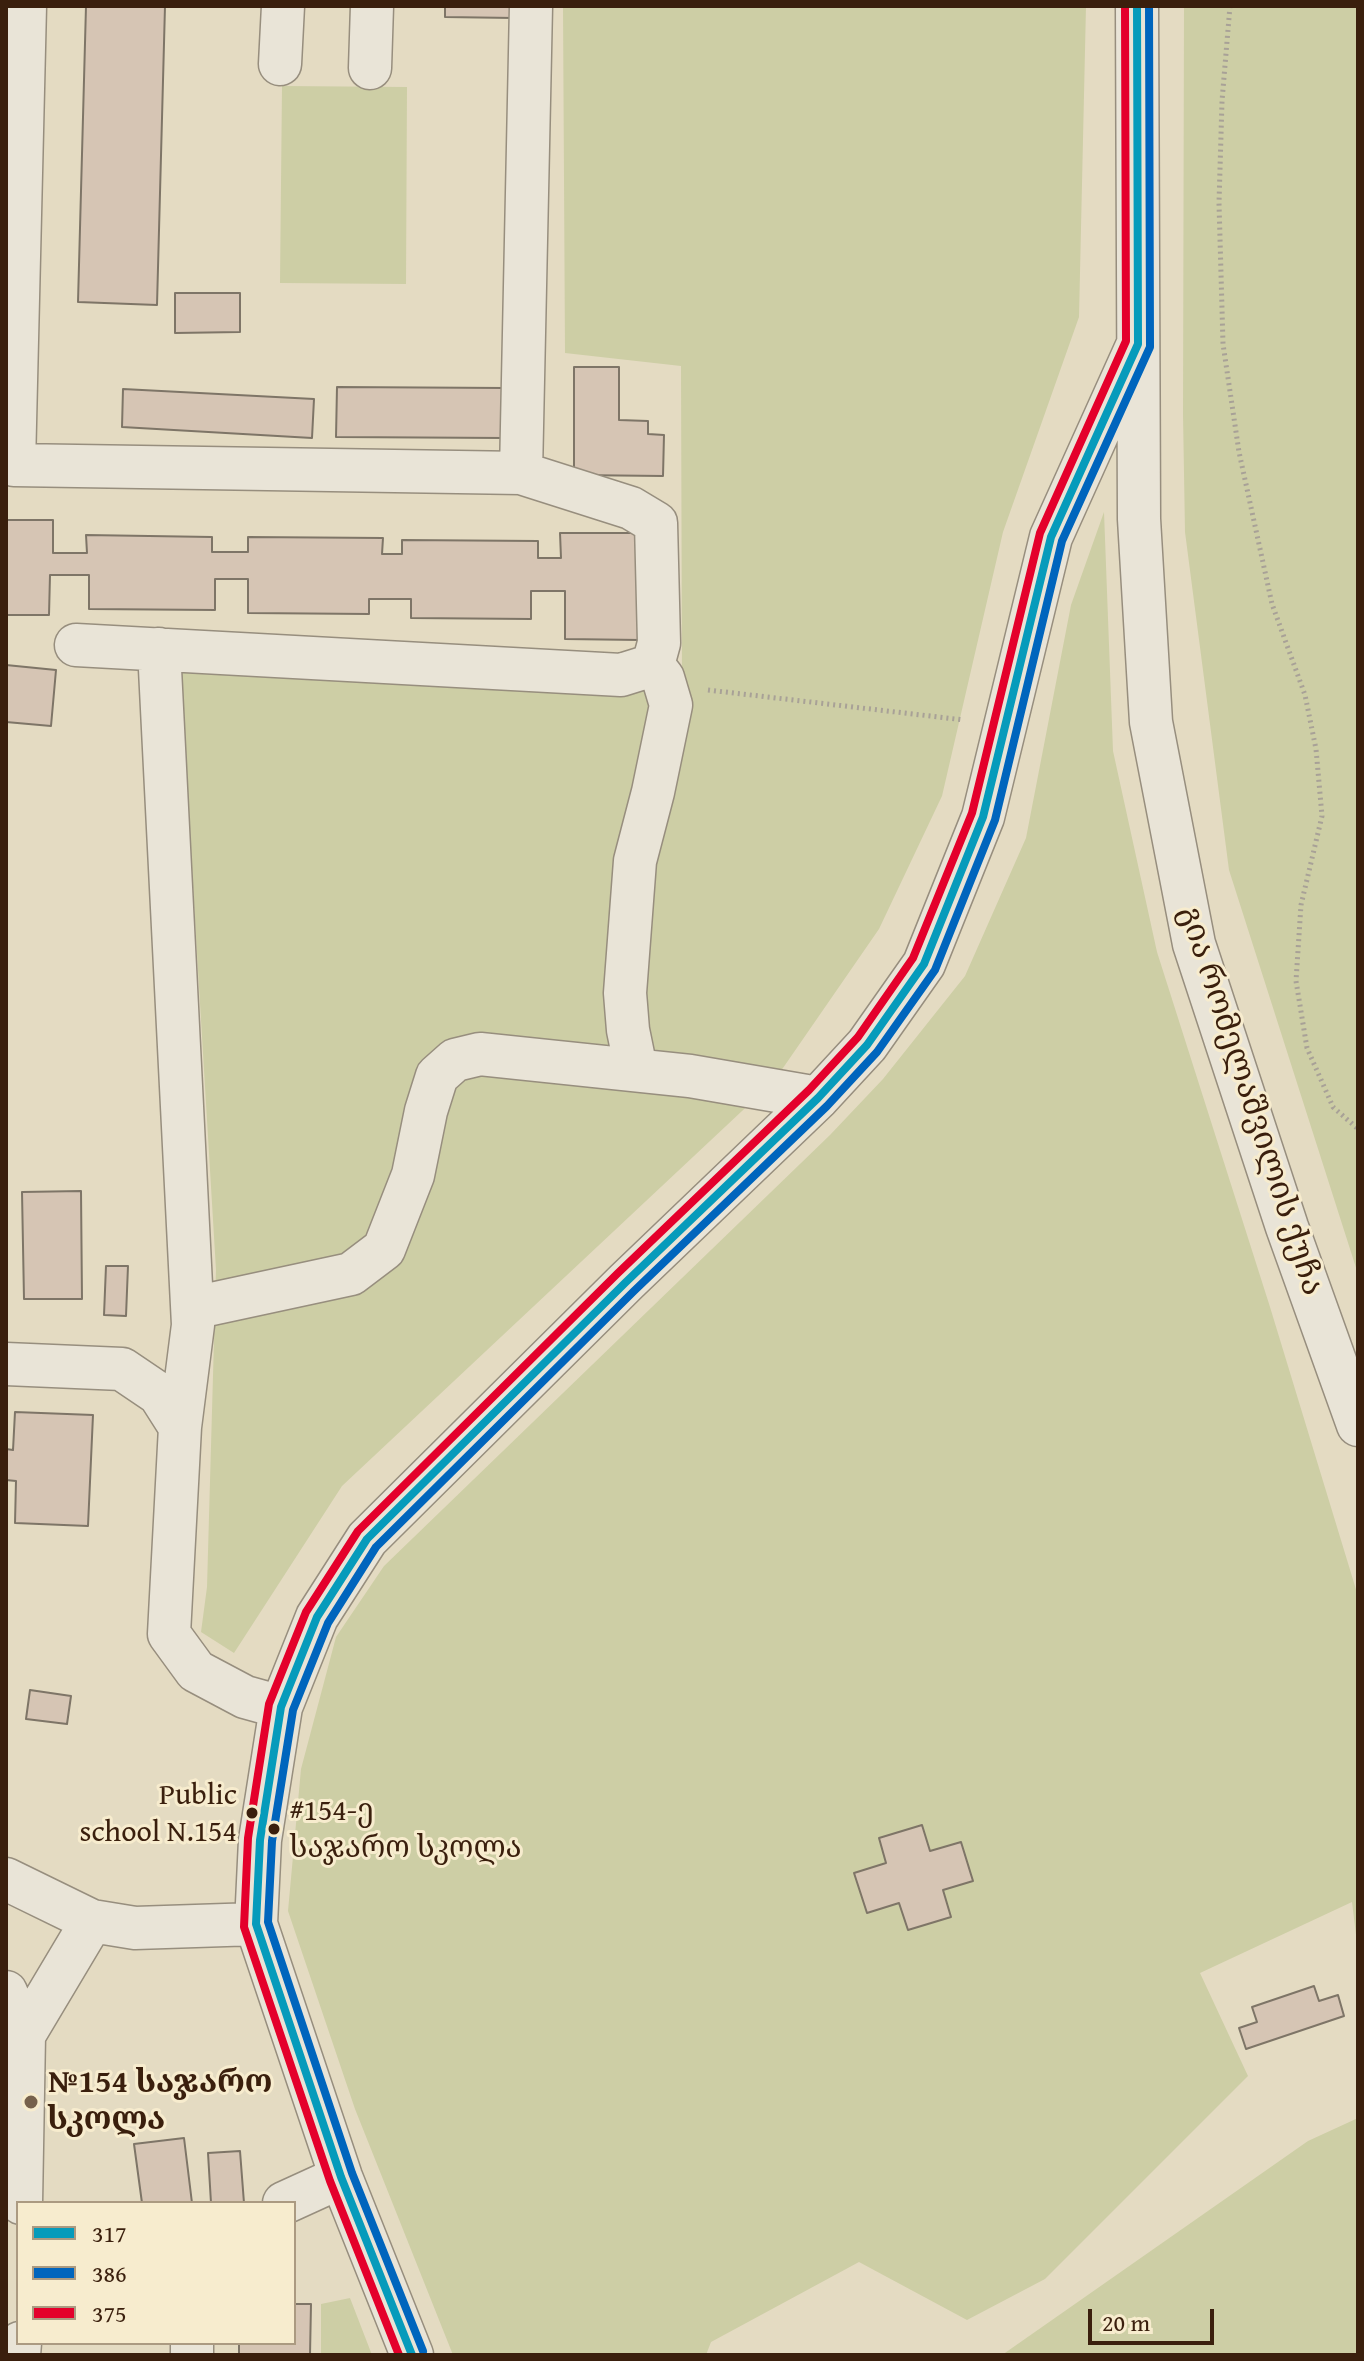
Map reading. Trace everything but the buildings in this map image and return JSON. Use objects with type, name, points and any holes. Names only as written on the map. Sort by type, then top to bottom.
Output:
[{"type":"street","points":[[25,6],[14,465],[521,473],[631,508],[656,523],[659,643],[653,665]]},
{"type":"street","points":[[280,64],[283,6]]},
{"type":"street","points":[[370,68],[372,6]]},
{"type":"street","points":[[521,473],[531,6]]},
{"type":"street","name":"გია რომელაშვილის ქუჩა","points":[[1137,6],[1139,519],[1151,722],[1194,944],[1287,1227],[1358,1425]]},
{"type":"street","points":[[412,2355],[341,2177],[256,1924],[260,1840],[281,1707],[317,1617],[367,1539],[626,1282],[818,1098],[867,1045],[924,964],[983,817],[1051,537],[1138,344]]},
{"type":"street","points":[[76,645],[621,675],[653,665]]},
{"type":"street","points":[[159,649],[193,1317],[180,1427],[169,1634],[196,1671],[245,1697],[281,1707]]},
{"type":"street","points":[[636,1069],[625,993],[635,861],[671,705],[663,678],[653,665]]},
{"type":"street","points":[[6,1364],[122,1369],[170,1350],[193,1317],[351,1274],[384,1249],[413,1175],[426,1111],[437,1076],[455,1060],[480,1054],[636,1069],[818,1098]]},
{"type":"street","points":[[122,1369],[159,1394],[180,1427]]},
{"type":"street","points":[[6,1879],[92,1921],[135,1928],[256,1924]]},
{"type":"street","points":[[15,2034],[92,1921]]},
{"type":"street","points":[[6,1992],[15,2034],[21,2201]]},
{"type":"street","points":[[288,2201],[341,2177]]},
{"type":"path","points":[[1230,6],[1220,174],[1223,344],[1239,452],[1272,604],[1305,695],[1316,749],[1322,816],[1301,905],[1296,981],[1300,1008],[1307,1048],[1333,1107],[1358,1129]]},
{"type":"path","points":[[704,689],[969,721]]},
{"type":"green space","points":[[563,6],[1086,6],[1079,317],[1003,532],[942,796],[879,929],[774,1081],[342,1486],[234,1653],[201,1632],[207,1587],[216,1270],[180,670],[682,685],[681,366],[565,353]]},
{"type":"green space","points":[[1184,6],[1358,6],[1358,1274],[1229,870],[1185,532]]},
{"type":"green space","points":[[282,86],[407,87],[406,284],[280,283]]},
{"type":"green space","points":[[1104,512],[1113,751],[1157,952],[1358,1596],[1358,1951],[1352,1902],[1200,1973],[1248,2076],[1045,2279],[967,2320],[859,2262],[711,2342],[706,2355],[453,2355],[355,2109],[288,1911],[301,1769],[336,1637],[384,1566],[830,1135],[883,1079],[965,976],[1026,838],[1071,605]]},
{"type":"green space","points":[[1358,2118],[1358,2355],[1002,2355],[1308,2141]]},
{"type":"green space","points":[[350,2298],[372,2355],[321,2355],[321,2304]]},
{"type":"transit line","name":"375","points":[[399,2355],[330,2181],[244,1927],[248,1838],[269,1704],[306,1612],[358,1531],[618,1273],[809,1090],[858,1037],[913,958],[972,813],[1040,533],[1126,341],[1125,6]]},
{"type":"transit line","name":"317","points":[[412,2355],[341,2177],[256,1924],[260,1840],[281,1707],[317,1617],[367,1539],[626,1282],[818,1098],[867,1045],[924,964],[983,817],[1051,537],[1138,344],[1137,6]]},
{"type":"transit line","name":"386","points":[[423,2351],[352,2173],[268,1922],[272,1841],[293,1710],[328,1623],[376,1547],[634,1291],[827,1106],[877,1052],[935,970],[995,820],[1062,541],[1150,347],[1149,6]]},
{"type":"place","name":"Public school N.154","points":[[252,1813]]},
{"type":"place","name":"#154-ე საჯარო სკოლა","points":[[274,1829]]},
{"type":"place","name":"№154 საჯარო სკოლა","points":[[31,2102]]}]
